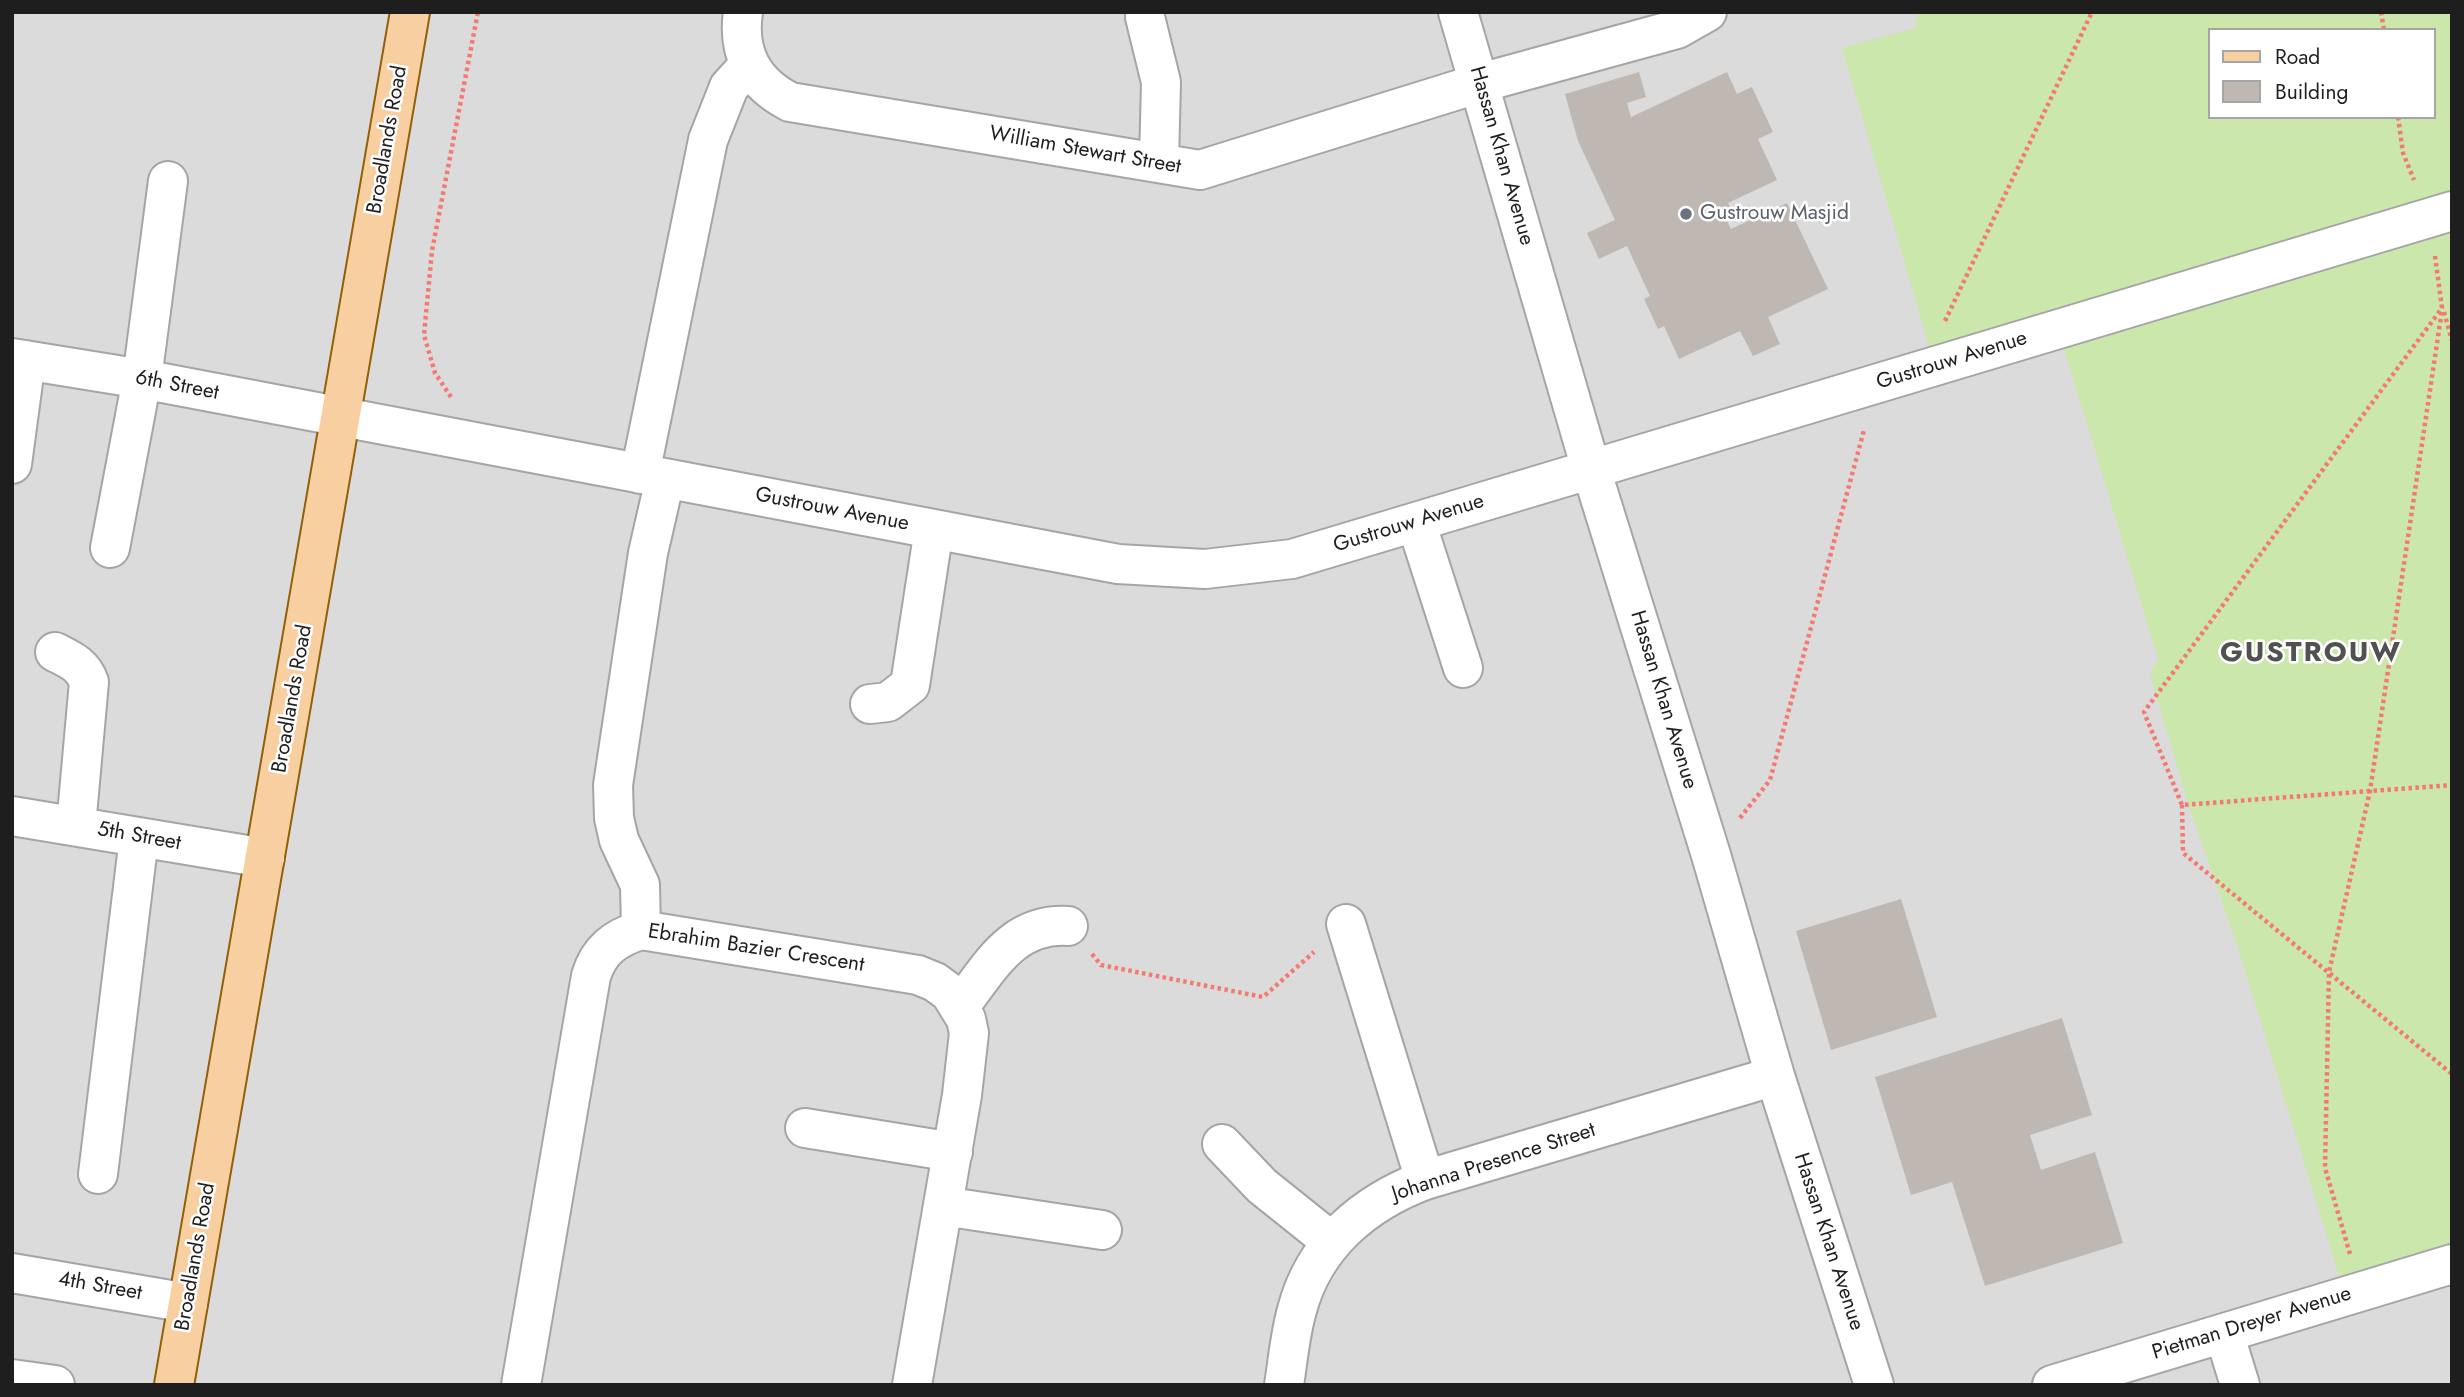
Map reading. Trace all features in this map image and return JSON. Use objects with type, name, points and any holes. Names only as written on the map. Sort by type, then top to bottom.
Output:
[{"type":"main road","name":"Broadlands Road","points":[[174,1385],[410,12]]},
{"type":"street","points":[[641,930],[640,885],[619,840],[614,818],[613,785],[648,553],[652,477],[708,140],[729,87],[749,65],[742,48],[743,12]]},
{"type":"street","name":"Hassan Khan Avenue","points":[[1458,12],[1591,469],[1711,855],[1775,1076],[1874,1385]]},
{"type":"street","name":"William Stewart Street","points":[[749,65],[765,86],[790,102],[1200,170],[1480,83],[1677,29],[1707,12]]},
{"type":"street","points":[[1144,17],[1161,82],[1159,162]]},
{"type":"street","points":[[110,548],[142,379],[168,181]]},
{"type":"street","name":"Gustrouw Avenue","points":[[340,418],[1118,564],[1205,569],[1292,559],[2441,214]]},
{"type":"street","name":"6th Street","points":[[19,359],[142,379],[340,418]]},
{"type":"street","points":[[12,464],[19,359]]},
{"type":"street","points":[[1416,522],[1463,668]]},
{"type":"street","points":[[870,704],[888,702],[910,685],[933,529]]},
{"type":"street","points":[[55,652],[74,661],[85,672],[89,682],[76,827]]},
{"type":"street","name":"5th Street","points":[[12,816],[265,858]]},
{"type":"street","points":[[98,1174],[139,838]]},
{"type":"street","points":[[1346,923],[1424,1180]]},
{"type":"street","points":[[912,1385],[953,1152],[969,1033],[960,1006],[1002,952],[1026,932],[1048,925],[1068,926]]},
{"type":"street","name":"Ebrahim Bazier Crescent","points":[[522,1385],[591,976],[595,963],[611,943],[641,930],[918,975],[935,982],[960,1006]]},
{"type":"street","name":"Johanna Presence Street","points":[[1284,1385],[1296,1310],[1317,1263],[1332,1242],[1375,1203],[1424,1180],[1775,1076]]},
{"type":"street","points":[[805,1128],[953,1152]]},
{"type":"street","points":[[1222,1144],[1262,1186],[1332,1242]]},
{"type":"street","points":[[943,1206],[1102,1230]]},
{"type":"street","name":"Pietman Dreyer Avenue","points":[[2052,1385],[2452,1264]]},
{"type":"street","name":"4th Street","points":[[12,1273],[188,1303]]},
{"type":"street","points":[[2224,1333],[2240,1385]]},
{"type":"street","points":[[12,1379],[55,1385]]},
{"type":"path","points":[[478,12],[432,251],[424,335],[435,373],[482,444]]},
{"type":"path","points":[[1942,328],[2092,12]]},
{"type":"path","points":[[2361,1292],[2325,1168],[2329,972],[2370,791],[2442,308],[2441,214],[2403,153],[2398,119]]},
{"type":"path","points":[[2442,308],[2452,341]]},
{"type":"path","points":[[2442,308],[2144,712],[2182,805],[2183,853],[2452,1074]]},
{"type":"path","points":[[1711,855],[1770,780],[1876,384]]},
{"type":"path","points":[[2182,805],[2452,785]]},
{"type":"path","points":[[1068,926],[1101,965],[1263,997],[1346,923]]},
{"type":"shaded area","points":[[12,12],[2452,12],[2452,1385],[12,1385]]},
{"type":"green space","points":[[1918,12],[2452,12],[2452,1263],[2345,1295],[2237,945],[2190,810],[2150,674],[2158,659],[2059,332],[1935,367],[1842,48],[1915,28]]},
{"type":"building","points":[[1639,72],[1646,97],[1627,103],[1631,117],[1727,72],[1737,94],[1752,87],[1773,132],[1758,139],[1777,180],[1728,203],[1734,215],[1726,219],[1731,229],[1787,203],[1828,289],[1768,317],[1780,344],[1753,356],[1740,331],[1679,359],[1664,326],[1658,329],[1644,299],[1650,296],[1627,246],[1599,259],[1587,233],[1615,220],[1578,141],[1565,94]]},
{"type":"building","points":[[1901,899],[1937,1017],[1831,1050],[1796,931]]},
{"type":"building","points":[[2062,1018],[2092,1115],[2030,1135],[2041,1170],[2095,1152],[2123,1243],[1985,1286],[1952,1182],[1911,1195],[1875,1077]]},
{"type":"place","name":"Gustrouw Masjid","points":[[1686,214]]},
{"type":"district","name":"GUSTROUW","points":[[2311,654]]}]
